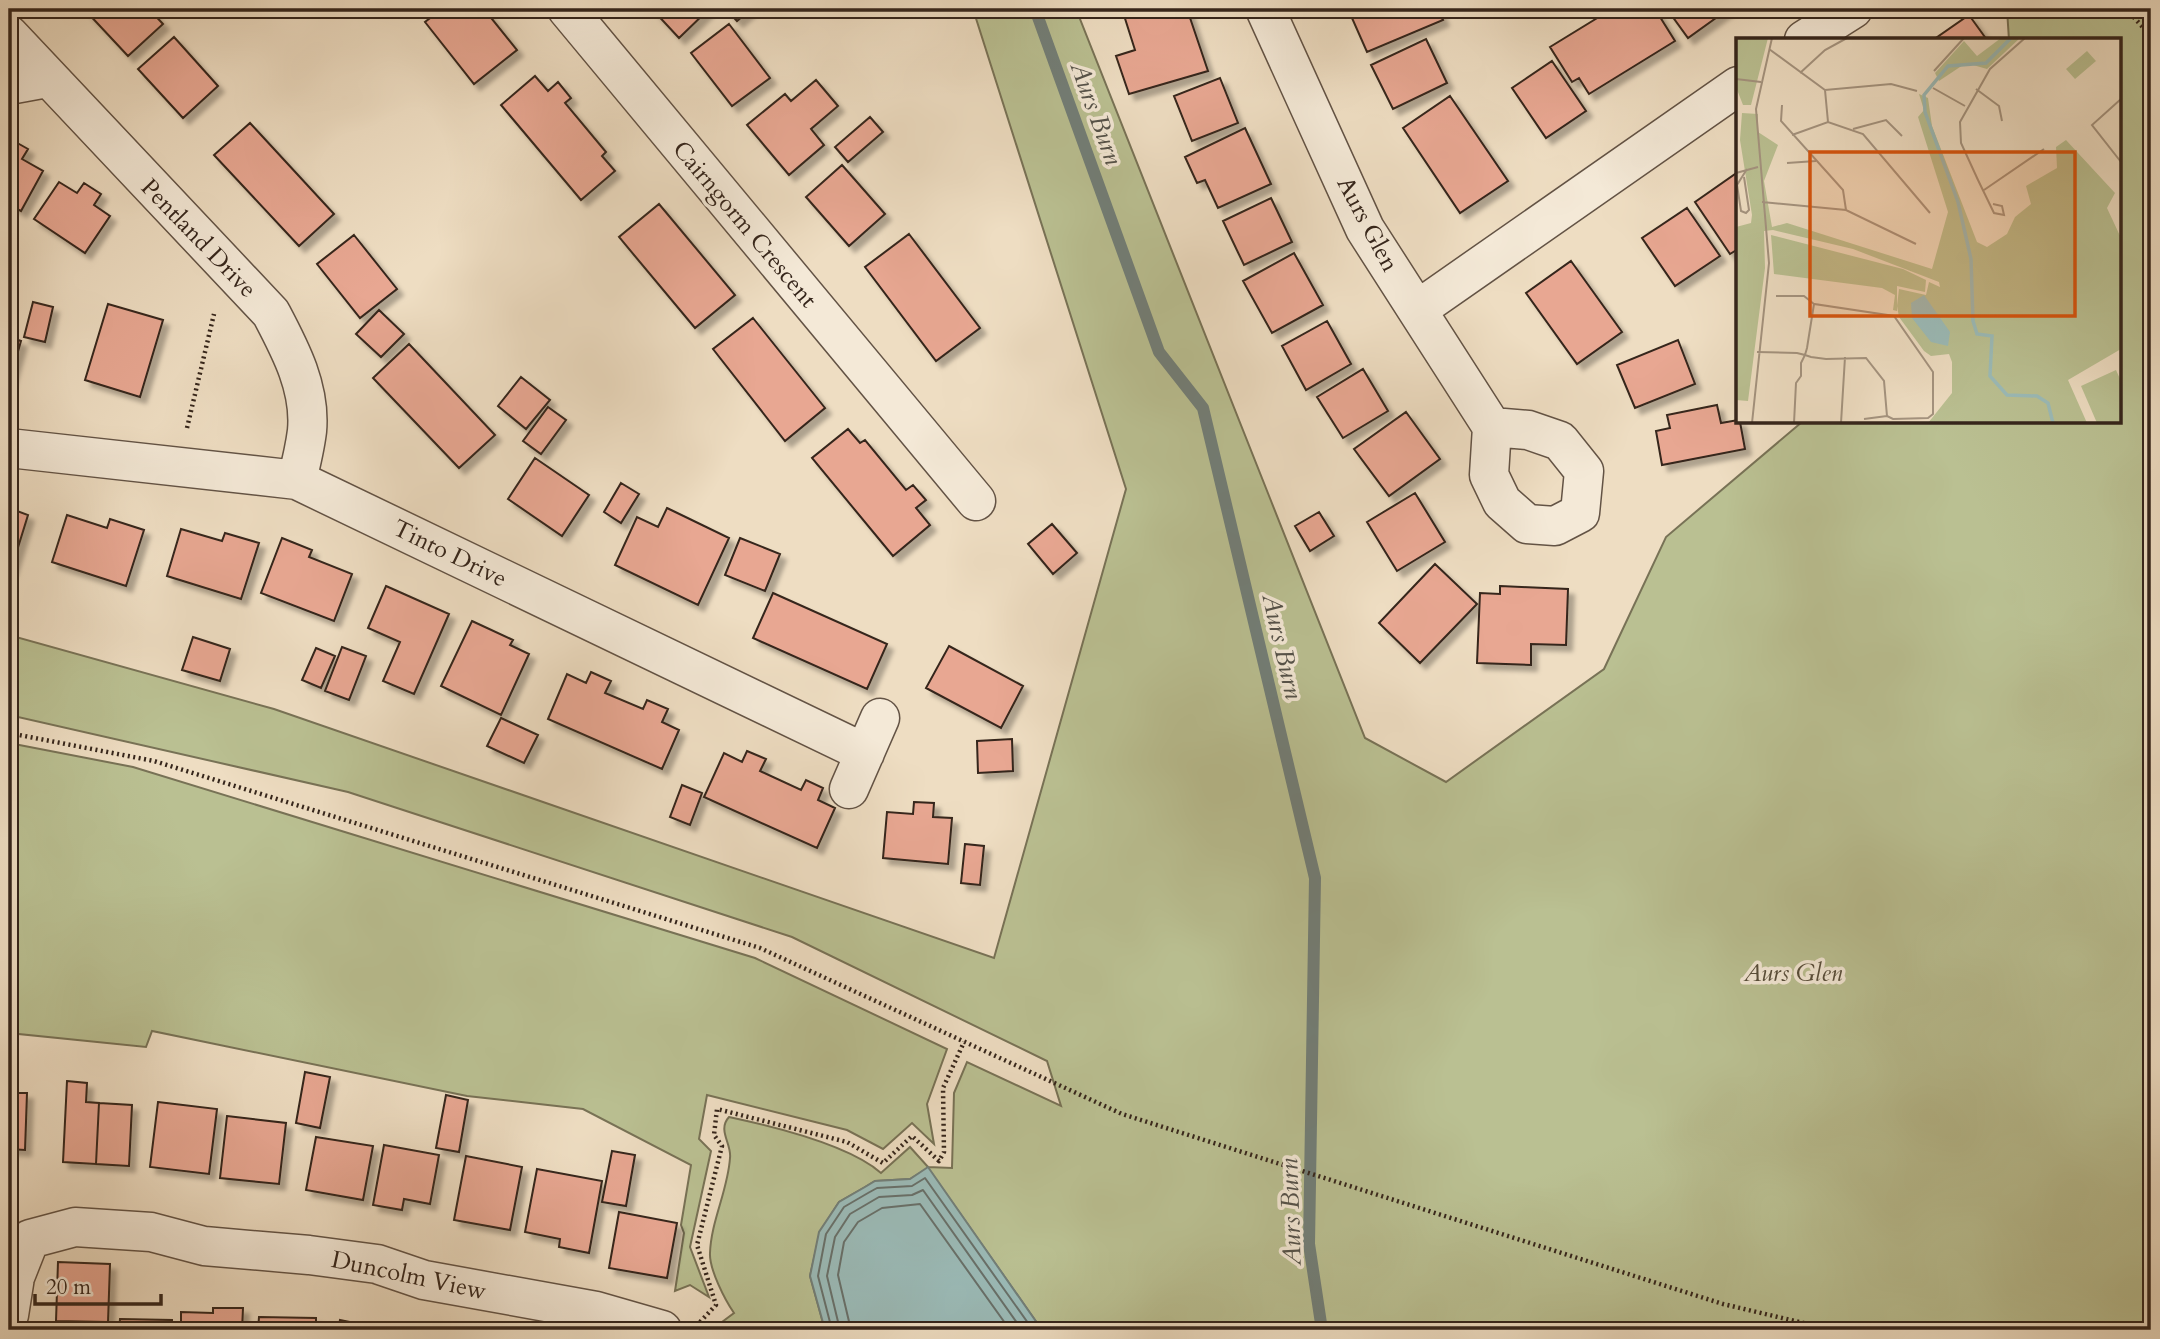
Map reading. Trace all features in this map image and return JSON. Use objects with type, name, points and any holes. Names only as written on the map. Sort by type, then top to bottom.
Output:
[{"type":"street","name":"Cairngorm Crescent","points":[[567,9],[931,432],[976,501]]},
{"type":"street","name":"Aurs Glen","points":[[1265,9],[1366,229],[1493,427]]},
{"type":"street","points":[[1806,38],[1839,12]]},
{"type":"street","name":"Pentland Drive","points":[[9,35],[271,313],[294,358],[306,397],[307,430],[298,480]]},
{"type":"street","points":[[9,85],[47,78]]},
{"type":"street","points":[[1417,310],[1736,87]]},
{"type":"street","name":"Tinto Drive","points":[[9,448],[298,480],[865,753]]},
{"type":"street","points":[[849,789],[880,718]]},
{"type":"street","name":"Duncolm View","points":[[9,1315],[19,1227],[75,1227],[151,1232],[204,1245],[377,1264],[424,1280],[596,1311],[662,1330]]},
{"type":"path","points":[[2126,9],[2151,36]]},
{"type":"path","points":[[178,466],[226,265]]},
{"type":"path","points":[[9,733],[154,761],[760,948],[1122,1114],[1723,1304],[1833,1330]]},
{"type":"path","points":[[692,1330],[716,1305],[697,1245],[722,1146],[715,1135],[717,1109],[847,1142],[883,1163],[912,1136],[939,1161],[944,1152],[943,1088],[964,1042]]},
{"type":"green space","name":"Aurs Glen","points":[[973,9],[1076,9],[1365,738],[1446,782],[1604,669],[1666,537],[1800,424],[2122,424],[2122,38],[2009,38],[2007,9],[2151,9],[2151,1330],[1042,1330],[928,1168],[910,1179],[875,1181],[839,1202],[820,1232],[810,1276],[825,1330],[722,1330],[722,1322],[734,1313],[715,1276],[710,1253],[713,1229],[729,1170],[730,1153],[724,1127],[729,1117],[830,1145],[881,1173],[910,1147],[928,1167],[952,1168],[954,1093],[967,1062],[1061,1106],[1047,1061],[792,937],[348,792],[9,715],[9,635],[274,709],[994,958],[1126,489]]},
{"type":"green space","points":[[9,743],[133,767],[755,958],[947,1049],[927,1104],[934,1144],[912,1123],[883,1149],[847,1130],[707,1095],[699,1139],[711,1151],[690,1247],[709,1297],[690,1285],[675,1291],[684,1233],[681,1225],[691,1165],[583,1109],[467,1096],[152,1031],[146,1047],[9,1033]]},
{"type":"water","points":[[928,1167],[1042,1330],[825,1330],[810,1276],[819,1232],[839,1202],[875,1181],[910,1179]]},
{"type":"building","points":[[84,9],[149,9],[163,24],[128,56]]},
{"type":"building","points":[[442,9],[484,9],[517,50],[474,84],[425,22]]},
{"type":"building","points":[[652,9],[709,9],[679,38]]},
{"type":"building","points":[[726,9],[751,9],[737,21]]},
{"type":"building","points":[[1122,9],[1187,9],[1208,71],[1129,94],[1116,56],[1135,50]]},
{"type":"building","points":[[1348,9],[1438,9],[1443,20],[1367,52]]},
{"type":"building","points":[[1612,9],[1633,9],[1638,17],[1655,9],[1675,41],[1589,94],[1579,78],[1572,82],[1550,47]]},
{"type":"building","points":[[1667,9],[1727,9],[1727,10],[1688,38]]},
{"type":"building","points":[[1969,15],[1986,38],[1936,38]]},
{"type":"building","points":[[729,24],[770,78],[732,106],[691,53]]},
{"type":"building","points":[[174,37],[218,86],[183,118],[138,69]]},
{"type":"building","points":[[1426,39],[1447,83],[1393,109],[1371,65]]},
{"type":"building","points":[[1552,61],[1586,111],[1546,138],[1512,88]]},
{"type":"building","points":[[535,76],[548,91],[558,82],[571,98],[565,103],[606,152],[602,156],[615,171],[581,200],[501,105]]},
{"type":"building","points":[[1220,78],[1238,123],[1192,141],[1174,96]]},
{"type":"building","points":[[816,80],[838,106],[811,129],[824,145],[789,175],[747,125],[785,94],[791,101]]},
{"type":"building","points":[[1450,96],[1508,181],[1460,213],[1403,128]]},
{"type":"building","points":[[870,117],[883,132],[848,162],[835,147]]},
{"type":"building","points":[[250,123],[334,214],[299,246],[214,155]]},
{"type":"building","points":[[1245,128],[1271,184],[1218,208],[1205,180],[1197,183],[1185,157]]},
{"type":"building","points":[[12,140],[28,149],[22,159],[43,171],[21,211],[9,204],[9,145]]},
{"type":"building","points":[[842,165],[885,214],[849,246],[806,197]]},
{"type":"building","points":[[1736,173],[1736,250],[1730,254],[1695,202]]},
{"type":"building","points":[[59,182],[77,193],[84,183],[101,194],[94,205],[110,216],[85,253],[34,219]]},
{"type":"building","points":[[1271,198],[1292,242],[1244,265],[1223,221]]},
{"type":"building","points":[[659,204],[735,295],[695,328],[619,237]]},
{"type":"building","points":[[1687,208],[1720,256],[1675,286],[1642,238]]},
{"type":"building","points":[[909,234],[980,328],[936,361],[865,267]]},
{"type":"building","points":[[354,235],[397,289],[360,318],[317,264]]},
{"type":"building","points":[[1294,253],[1323,305],[1272,333],[1243,281]]},
{"type":"building","points":[[1571,261],[1622,332],[1577,364],[1526,293]]},
{"type":"building","points":[[33,302],[53,307],[45,342],[24,337]]},
{"type":"building","points":[[108,304],[163,320],[140,397],[85,380]]},
{"type":"building","points":[[379,310],[404,334],[381,357],[356,334]]},
{"type":"building","points":[[753,318],[825,408],[785,441],[713,349]]},
{"type":"building","points":[[1327,321],[1351,364],[1306,390],[1282,346]]},
{"type":"building","points":[[9,337],[21,341],[9,383]]},
{"type":"building","points":[[1678,340],[1695,384],[1635,408],[1617,365]]},
{"type":"building","points":[[409,344],[495,435],[459,468],[373,378]]},
{"type":"building","points":[[1363,369],[1388,411],[1343,438],[1317,397]]},
{"type":"building","points":[[521,377],[550,400],[526,429],[498,406]]},
{"type":"building","points":[[1717,405],[1721,423],[1736,420],[1736,424],[1740,424],[1745,449],[1662,465],[1656,431],[1670,428],[1667,415]]},
{"type":"building","points":[[548,407],[566,420],[541,454],[523,441]]},
{"type":"building","points":[[1406,412],[1440,459],[1389,496],[1354,449]]},
{"type":"building","points":[[848,429],[860,443],[865,440],[906,490],[913,485],[926,500],[916,508],[930,525],[893,556],[812,458]]},
{"type":"building","points":[[535,458],[589,495],[562,536],[508,499]]},
{"type":"building","points":[[621,483],[639,494],[621,523],[604,512]]},
{"type":"building","points":[[1415,493],[1445,542],[1397,571],[1367,522]]},
{"type":"building","points":[[9,508],[28,515],[11,570],[9,570]]},
{"type":"building","points":[[667,508],[729,538],[698,605],[615,565],[637,517],[658,527]]},
{"type":"building","points":[[1319,512],[1334,536],[1310,551],[1295,526]]},
{"type":"building","points":[[67,515],[107,528],[110,519],[144,530],[126,586],[52,562]]},
{"type":"building","points":[[1052,524],[1077,553],[1053,574],[1028,544]]},
{"type":"building","points":[[181,529],[222,541],[225,533],[259,543],[241,599],[167,576]]},
{"type":"building","points":[[282,538],[312,550],[309,557],[352,574],[334,621],[261,593]]},
{"type":"building","points":[[740,538],[780,554],[765,591],[725,575]]},
{"type":"building","points":[[1435,564],[1477,604],[1420,663],[1379,623]]},
{"type":"building","points":[[386,586],[449,614],[414,694],[383,681],[400,642],[368,628]]},
{"type":"building","points":[[1500,586],[1568,589],[1566,645],[1531,644],[1531,665],[1477,663],[1480,593],[1500,594]]},
{"type":"building","points":[[773,593],[887,644],[867,689],[753,638]]},
{"type":"building","points":[[472,621],[513,640],[510,645],[529,654],[501,715],[441,686]]},
{"type":"building","points":[[193,637],[230,649],[220,681],[182,670]]},
{"type":"building","points":[[949,646],[1023,686],[1001,728],[926,688]]},
{"type":"building","points":[[342,647],[366,656],[349,700],[325,691]]},
{"type":"building","points":[[316,648],[335,656],[321,688],[302,680]]},
{"type":"building","points":[[591,672],[611,681],[605,693],[643,709],[647,700],[668,709],[662,722],[679,730],[662,769],[548,719],[567,674],[586,683]]},
{"type":"building","points":[[501,718],[538,735],[524,763],[487,746]]},
{"type":"building","points":[[1012,739],[1013,771],[978,773],[977,741]]},
{"type":"building","points":[[747,751],[766,759],[760,771],[801,790],[806,780],[823,788],[818,800],[835,808],[817,848],[704,797],[724,753],[742,762]]},
{"type":"building","points":[[682,785],[702,793],[690,825],[670,817]]},
{"type":"building","points":[[914,802],[934,803],[933,817],[952,818],[948,864],[883,858],[887,812],[913,814]]},
{"type":"building","points":[[965,844],[984,846],[980,885],[961,883]]},
{"type":"building","points":[[305,1072],[330,1077],[320,1128],[296,1123]]},
{"type":"building","points":[[67,1081],[87,1083],[86,1102],[99,1103],[96,1164],[63,1162]]},
{"type":"building","points":[[9,1093],[27,1093],[25,1150],[9,1149]]},
{"type":"building","points":[[446,1095],[468,1100],[459,1152],[436,1148]]},
{"type":"building","points":[[158,1102],[217,1109],[209,1174],[150,1167]]},
{"type":"building","points":[[99,1103],[132,1105],[129,1166],[96,1164]]},
{"type":"building","points":[[227,1116],[286,1123],[279,1184],[220,1178]]},
{"type":"building","points":[[316,1137],[373,1146],[363,1200],[306,1190]]},
{"type":"building","points":[[384,1145],[439,1155],[430,1204],[404,1199],[402,1210],[373,1205]]},
{"type":"building","points":[[612,1151],[635,1155],[626,1206],[602,1202]]},
{"type":"building","points":[[466,1156],[522,1167],[510,1230],[454,1220]]},
{"type":"building","points":[[537,1169],[602,1181],[589,1253],[559,1247],[560,1239],[525,1232]]},
{"type":"building","points":[[619,1212],[677,1223],[667,1278],[609,1268]]},
{"type":"building","points":[[58,1262],[110,1264],[108,1322],[56,1321]]},
{"type":"building","points":[[213,1308],[243,1308],[242,1330],[181,1330],[181,1312],[213,1313]]},
{"type":"building","points":[[259,1317],[316,1318],[316,1330],[258,1330]]},
{"type":"building","points":[[120,1319],[172,1320],[172,1330],[119,1330]]},
{"type":"building","points":[[340,1320],[374,1327],[373,1330],[338,1330]]},
{"type":"waterway","name":"Aurs Burn","points":[[1035,9],[1159,352],[1203,408],[1315,878],[1309,1244],[1322,1330]]}]
